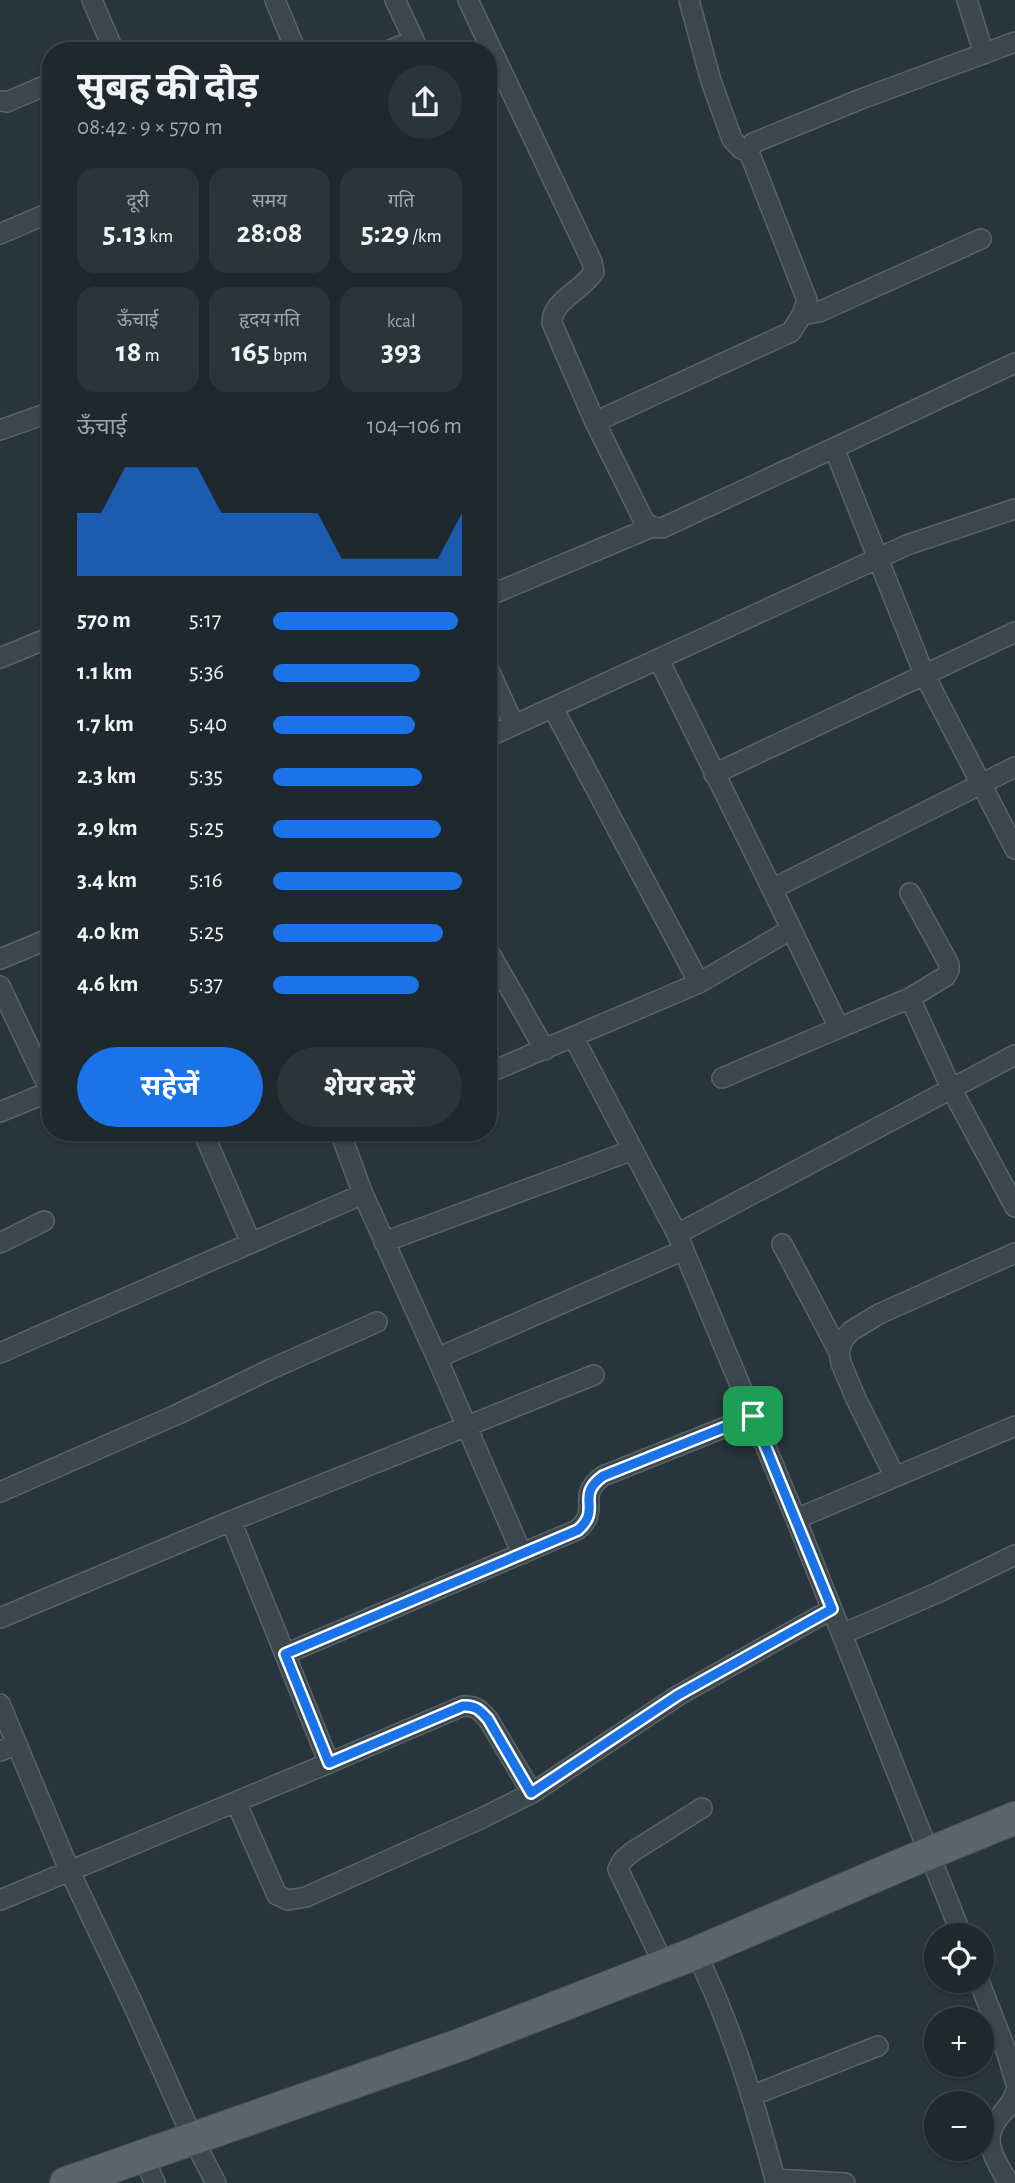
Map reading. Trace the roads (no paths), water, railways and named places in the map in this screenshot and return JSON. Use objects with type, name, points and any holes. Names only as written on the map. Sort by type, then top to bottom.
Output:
[{"type":"main road","points":[[66,2183],[149,2170],[193,2139],[457,2046],[696,1953],[1015,1818]]},
{"type":"street","points":[[92,0],[110,42]]},
{"type":"street","points":[[275,0],[292,42]]},
{"type":"street","points":[[395,0],[415,42]]},
{"type":"street","points":[[467,0],[487,42]]},
{"type":"street","points":[[689,0],[711,81],[732,139],[741,149],[749,152]]},
{"type":"street","points":[[967,0],[984,54]]},
{"type":"street","points":[[595,422],[791,332],[802,315],[807,300],[749,152],[753,143],[861,99],[1015,42]]},
{"type":"street","points":[[497,63],[592,262],[594,272],[588,282],[558,306],[552,313],[552,323],[595,422],[644,521],[652,527]]},
{"type":"street","points":[[0,101],[7,102],[42,87]]},
{"type":"street","points":[[0,234],[42,216]]},
{"type":"street","points":[[802,315],[819,312],[981,239]]},
{"type":"street","points":[[497,592],[652,527],[662,528],[1015,363]]},
{"type":"street","points":[[0,430],[42,415]]},
{"type":"street","points":[[834,448],[924,674],[1015,849]]},
{"type":"street","points":[[497,733],[877,559],[924,539],[1015,509]]},
{"type":"street","points":[[714,774],[1015,632]]},
{"type":"street","points":[[0,658],[42,641]]},
{"type":"street","points":[[659,660],[839,1028]]},
{"type":"street","points":[[497,688],[514,725]]},
{"type":"street","points":[[553,708],[699,983]]},
{"type":"street","points":[[772,889],[1015,767]]},
{"type":"street","points":[[722,1078],[910,998],[946,976],[949,964],[910,893]]},
{"type":"street","points":[[497,1069],[699,983],[790,930]]},
{"type":"street","points":[[0,959],[42,942]]},
{"type":"street","points":[[497,966],[545,1050]]},
{"type":"street","points":[[0,986],[42,1074]]},
{"type":"street","points":[[910,998],[952,1090],[1015,1206]]},
{"type":"street","points":[[574,1038],[681,1242],[796,1518],[957,1923]]},
{"type":"street","points":[[437,1358],[681,1242],[1015,1055]]},
{"type":"street","points":[[0,1112],[42,1094]]},
{"type":"street","points":[[207,1141],[251,1243]]},
{"type":"street","points":[[343,1141],[362,1194],[522,1554]]},
{"type":"street","points":[[384,1242],[633,1150]]},
{"type":"street","points":[[0,1353],[362,1194]]},
{"type":"street","points":[[0,1243],[44,1221]]},
{"type":"street","points":[[782,1244],[839,1352],[856,1399],[895,1477]]},
{"type":"street","points":[[839,1352],[843,1340],[851,1331],[879,1314],[1015,1252]]},
{"type":"street","points":[[0,1492],[377,1322]]},
{"type":"street","points":[[0,1618],[231,1521],[594,1375]]},
{"type":"street","points":[[285,1654],[578,1530],[589,1516],[590,1489],[603,1476],[753,1416]]},
{"type":"street","points":[[796,1518],[1015,1426]]},
{"type":"street","points":[[231,1521],[329,1763]]},
{"type":"street","points":[[842,1634],[937,1593],[1015,1555]]},
{"type":"street","points":[[236,1802],[273,1889],[281,1899],[306,1897],[481,1819],[531,1793],[678,1695],[832,1609]]},
{"type":"street","points":[[0,1704],[9,1748],[216,2183]]},
{"type":"street","points":[[0,1900],[463,1706],[480,1710],[488,1719],[531,1793]]},
{"type":"street","points":[[664,1965],[618,1869],[632,1852],[702,1808]]},
{"type":"street","points":[[696,1953],[718,1998],[776,2181],[845,2183]]},
{"type":"street","points":[[984,1993],[1015,2075]]},
{"type":"street","points":[[751,2096],[878,2046]]},
{"type":"street","points":[[1008,2183],[989,2145],[990,2132],[1009,2112],[1015,2093]]}]
